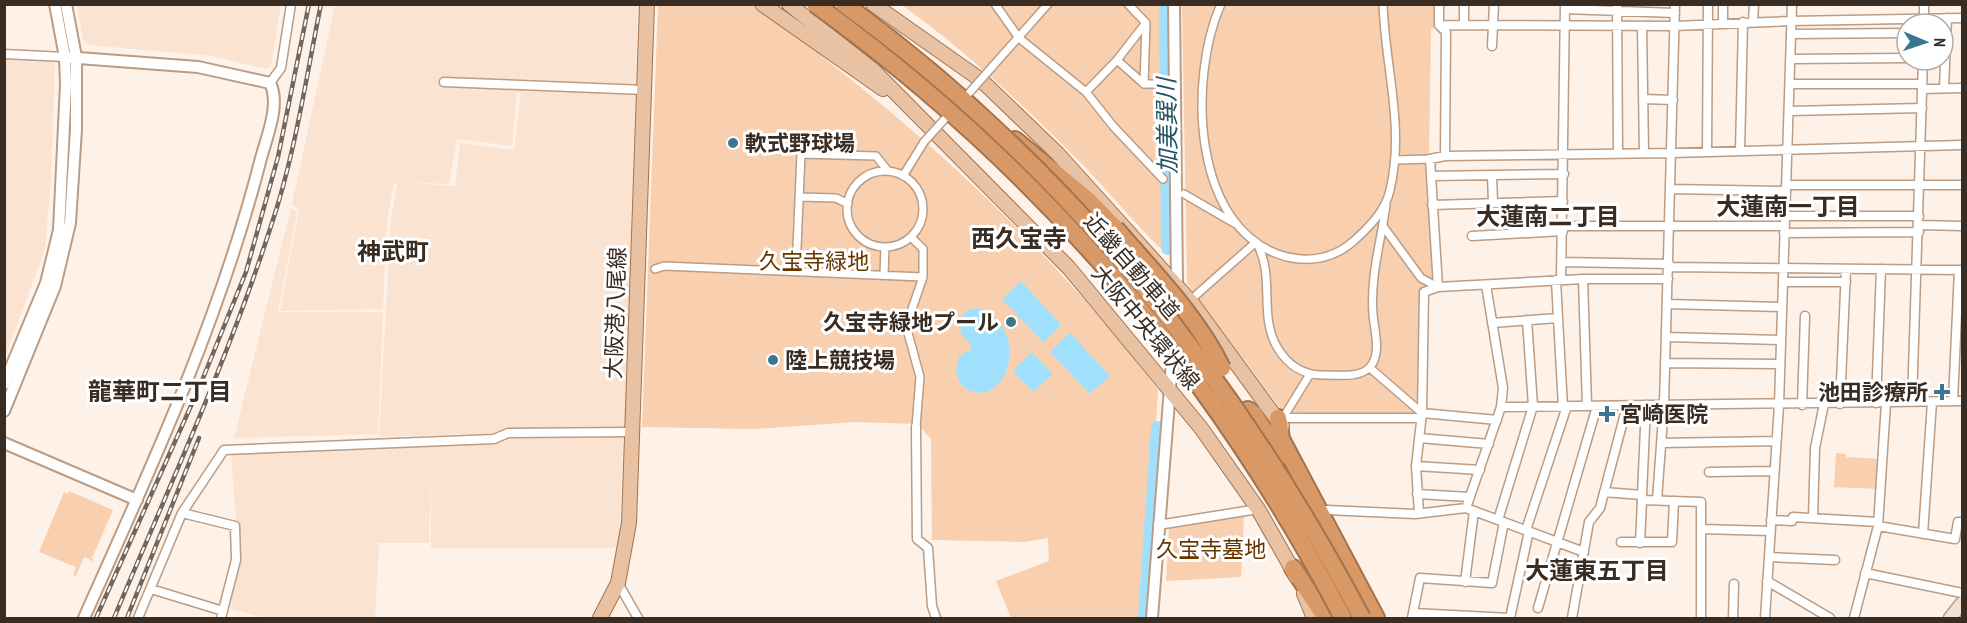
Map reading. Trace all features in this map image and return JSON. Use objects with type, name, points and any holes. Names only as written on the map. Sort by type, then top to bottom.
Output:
[{"type":"highway","name":"近畿自動車道","points":[[815,4],[885,57],[963,121],[1043,199],[1121,284],[1160,332],[1230,430],[1293,527],[1343,618]]},
{"type":"highway","name":"近畿自動車道","points":[[844,4],[974,108],[1057,186],[1126,263],[1179,328],[1277,470],[1362,618]]},
{"type":"highway","points":[[974,108],[1060,176],[1115,228],[1185,312],[1215,354],[1221,368],[1227,425],[1239,414],[1248,410],[1254,414],[1339,551]]},
{"type":"highway","points":[[1280,418],[1281,439],[1376,618]]},
{"type":"highway","points":[[1293,568],[1326,618]]},
{"type":"main road","name":"大阪港八尾線","points":[[600,618],[618,584],[629,523],[647,4]]},
{"type":"main road","points":[[762,4],[823,45],[911,110]]},
{"type":"main road","name":"大阪中央環状線","points":[[789,4],[873,70],[1069,268],[1202,428],[1258,509],[1293,568],[1314,618]]},
{"type":"main road","points":[[873,4],[981,80]]},
{"type":"main road","points":[[888,4],[981,80],[1059,154],[1176,284],[1280,418],[1383,618]]},
{"type":"main road","points":[[1950,618],[1962,604]]},
{"type":"street","points":[[4,384],[43,291],[59,231],[70,57],[55,4]]},
{"type":"street","points":[[4,411],[55,286],[69,231],[76,129],[66,4]]},
{"type":"street","points":[[270,83],[281,68],[291,4]]},
{"type":"street","points":[[995,4],[1019,38],[1086,92],[1113,126],[1163,179]]},
{"type":"street","points":[[903,176],[924,142],[1048,4]]},
{"type":"street","points":[[1128,4],[1146,23],[1144,84]]},
{"type":"street","points":[[1152,618],[1166,422],[1171,390],[1176,284],[1174,4]]},
{"type":"street","points":[[1221,4],[1215,18],[1203,69],[1204,118],[1212,178],[1235,224],[1244,235],[1272,252],[1315,260],[1350,245],[1386,205]]},
{"type":"street","points":[[1370,368],[1376,349],[1372,288],[1395,160],[1397,120],[1384,39],[1383,4]]},
{"type":"street","points":[[1439,4],[1439,25],[1446,32],[1445,156]]},
{"type":"street","points":[[1464,4],[1464,25]]},
{"type":"street","points":[[1492,46],[1494,4]]},
{"type":"street","points":[[1707,152],[1708,4]]},
{"type":"street","points":[[1723,23],[1724,4]]},
{"type":"street","points":[[1753,22],[1754,4]]},
{"type":"street","points":[[1765,618],[1779,405],[1792,4]]},
{"type":"street","points":[[1527,320],[1533,406],[1501,521],[1492,583],[1420,578],[1413,616],[1510,618],[1527,531],[1565,406],[1558,318],[1563,229],[1565,7],[1675,9],[1664,404],[1657,500]]},
{"type":"street","points":[[1616,8],[1618,153]]},
{"type":"street","points":[[1439,25],[1675,26],[1743,22],[1895,21]]},
{"type":"street","points":[[1740,151],[1743,22]]},
{"type":"street","points":[[1086,92],[1117,60],[1146,23]]},
{"type":"street","points":[[1642,26],[1644,153]]},
{"type":"street","points":[[1791,34],[1895,33]]},
{"type":"street","points":[[4,54],[198,67],[270,83]]},
{"type":"street","points":[[1791,59],[1895,58]]},
{"type":"street","points":[[1117,60],[1144,84],[1170,84]]},
{"type":"street","points":[[1912,402],[1921,183],[1923,72]]},
{"type":"street","points":[[1944,88],[1945,72]]},
{"type":"street","points":[[444,82],[645,90]]},
{"type":"street","points":[[84,618],[185,390],[237,247],[270,122],[274,92],[270,83]]},
{"type":"street","points":[[1790,84],[1962,88]]},
{"type":"street","points":[[1643,99],[1673,100]]},
{"type":"street","points":[[1789,111],[1922,108]]},
{"type":"street","points":[[1395,160],[1445,156],[1672,153],[1962,145]]},
{"type":"street","points":[[796,271],[801,154],[876,156],[888,171]]},
{"type":"street","points":[[1430,159],[1438,286]]},
{"type":"street","points":[[888,171],[903,176],[916,188],[922,204],[921,222],[911,237],[899,244],[885,247],[869,244],[856,234],[849,220],[848,204],[852,190],[874,173],[888,171]]},
{"type":"street","points":[[1431,176],[1564,174]]},
{"type":"street","points":[[1492,175],[1493,203]]},
{"type":"street","points":[[1671,189],[1921,183],[1962,185]]},
{"type":"street","points":[[1184,194],[1235,224]]},
{"type":"street","points":[[799,197],[836,198],[848,204]]},
{"type":"street","points":[[1432,205],[1563,201]]},
{"type":"street","points":[[1785,225],[1919,224]]},
{"type":"street","points":[[1472,236],[1563,229],[1670,225],[1919,224],[1962,226]]},
{"type":"street","points":[[1383,226],[1421,278],[1438,286]]},
{"type":"street","points":[[911,237],[923,249],[923,277],[912,309],[908,333],[920,377],[916,427],[917,539],[928,548],[932,606],[936,618]]},
{"type":"street","points":[[1195,296],[1256,242]]},
{"type":"street","points":[[1256,242],[1264,256],[1269,282],[1267,314],[1270,334],[1289,362],[1310,374],[1353,375],[1370,368]]},
{"type":"street","points":[[884,275],[885,247]]},
{"type":"street","points":[[1562,262],[1669,266],[1961,270],[1953,401]]},
{"type":"street","points":[[655,269],[664,266],[923,277]]},
{"type":"street","points":[[1840,404],[1846,269]]},
{"type":"street","points":[[1876,403],[1881,269]]},
{"type":"street","points":[[1419,513],[1416,466],[1421,416],[1424,292],[1438,286],[1583,279],[1668,279]]},
{"type":"street","points":[[1583,279],[1587,406]]},
{"type":"street","points":[[1783,282],[1846,282]]},
{"type":"street","points":[[1465,582],[1470,497],[1502,407],[1503,388],[1486,285]]},
{"type":"street","points":[[1667,304],[1782,307]]},
{"type":"street","points":[[1802,405],[1805,316]]},
{"type":"street","points":[[1492,323],[1558,318]]},
{"type":"street","points":[[1666,338],[1781,340]]},
{"type":"street","points":[[1665,363],[1780,364]]},
{"type":"street","points":[[1370,368],[1421,416]]},
{"type":"street","points":[[1280,418],[1310,374]]},
{"type":"street","points":[[1502,407],[1664,404],[1802,405],[1962,401]]},
{"type":"street","points":[[1923,534],[1932,402]]},
{"type":"street","points":[[1854,618],[1878,524],[1886,403]]},
{"type":"street","points":[[1813,518],[1815,448],[1824,404]]},
{"type":"street","points":[[1640,543],[1646,405]]},
{"type":"street","points":[[1538,608],[1597,406]]},
{"type":"street","points":[[1572,618],[1589,522],[1600,508],[1627,406]]},
{"type":"street","points":[[1280,418],[1421,416],[1497,420]]},
{"type":"street","points":[[138,618],[182,513],[225,450],[494,439],[508,433],[631,432]]},
{"type":"street","points":[[1419,438],[1489,444]]},
{"type":"street","points":[[1661,443],[1776,441]]},
{"type":"street","points":[[4,443],[137,500]]},
{"type":"street","points":[[1416,466],[1480,470]]},
{"type":"street","points":[[1709,472],[1774,471]]},
{"type":"street","points":[[1604,492],[1657,500],[1701,502],[1701,618]]},
{"type":"street","points":[[1417,494],[1470,497]]},
{"type":"street","points":[[1621,542],[1672,542],[1674,501]]},
{"type":"street","points":[[1158,525],[1258,509]]},
{"type":"street","points":[[1327,510],[1419,513],[1470,510],[1584,552]]},
{"type":"street","points":[[151,589],[222,615],[236,560],[235,526],[182,513]]},
{"type":"street","points":[[1771,520],[1813,518],[1878,524],[1955,539],[1958,522],[1962,522]]},
{"type":"street","points":[[1702,529],[1770,531]]},
{"type":"street","points":[[1769,557],[1835,560]]},
{"type":"street","points":[[1865,573],[1962,593]]},
{"type":"street","points":[[1767,581],[1825,617]]},
{"type":"street","points":[[618,584],[638,618]]},
{"type":"street","points":[[1733,618],[1734,584]]},
{"type":"shaded area","points":[[77,4],[281,5],[271,65],[267,69],[212,56],[89,45],[83,40]]},
{"type":"shaded area","points":[[335,5],[638,5],[625,428],[505,429],[497,433],[379,437],[391,219],[397,183],[394,184],[387,220],[383,309],[280,311],[299,210],[292,204]],"holes":[[[517,93],[521,93],[514,150],[460,143],[455,186],[400,182],[449,184],[457,139],[512,146]]]},
{"type":"shaded area","points":[[5,58],[51,60],[55,64],[51,180],[45,249],[5,358]]},
{"type":"shaded area","points":[[291,208],[297,212],[278,312],[383,312],[378,434],[234,438]]},
{"type":"shaded area","points":[[623,436],[619,548],[431,548],[431,474],[429,543],[379,543],[375,618],[264,618],[231,609],[236,521],[231,454],[501,443],[512,438]]},
{"type":"green space","name":"久宝寺緑地","points":[[658,5],[750,5],[764,12],[819,54],[925,141],[975,187],[1070,284],[1158,390],[1143,618],[1011,618],[996,581],[1049,561],[1048,538],[1025,542],[932,540],[931,439],[918,424],[855,422],[753,429],[642,427]]},
{"type":"green space","points":[[902,5],[1163,5],[1167,247],[1159,247],[1053,135],[1011,95],[947,39]]},
{"type":"green space","points":[[1182,5],[1437,5],[1437,28],[1431,29],[1429,161],[1435,284],[1422,288],[1418,412],[1409,416],[1283,412],[1187,283]]},
{"type":"green space","points":[[1836,453],[1846,454],[1846,457],[1880,459],[1878,489],[1834,487]]},
{"type":"green space","points":[[69,491],[113,510],[92,558],[95,562],[84,557],[76,576],[73,575],[76,567],[39,552],[64,492],[68,494]]},
{"type":"green space","name":"久宝寺墓地","points":[[1244,515],[1241,577],[1166,581],[1169,527]]},
{"type":"water","points":[[1021,281],[1061,325],[1043,342],[1002,299]]},
{"type":"water","points":[[978,308],[995,318],[1006,333],[1010,349],[1008,366],[1001,380],[991,390],[978,393],[962,386],[956,373],[959,356],[972,349],[961,334],[959,320],[968,310]]},
{"type":"water","points":[[1070,333],[1110,376],[1090,394],[1050,352]]},
{"type":"water","points":[[1032,352],[1053,374],[1033,392],[1013,371]]},
{"type":"waterway","name":"加美巽川","points":[[1166,4],[1168,248]]},
{"type":"waterway","name":"加美巽川","points":[[1145,618],[1158,428]]},
{"type":"railway","points":[[96,618],[199,388],[246,272],[278,157],[309,4]]},
{"type":"railway","points":[[114,618],[217,375],[271,226],[293,144],[321,4]]},
{"type":"railway","points":[[127,618],[199,438]]},
{"type":"place","name":"軟式野球場","points":[[733,143]]},
{"type":"place","name":"久宝寺緑地プール","points":[[1011,322]]},
{"type":"place","name":"陸上競技場","points":[[773,360]]},
{"type":"place","name":"池田診療所","points":[[1942,392]]},
{"type":"place","name":"宮崎医院","points":[[1607,414]]},
{"type":"district","name":"大蓮南一丁目","points":[[1788,206]]},
{"type":"district","name":"大蓮南二丁目","points":[[1548,216]]},
{"type":"district","name":"西久宝寺","points":[[1019,238]]},
{"type":"district","name":"神武町","points":[[393,251]]},
{"type":"district","name":"龍華町二丁目","points":[[160,391]]},
{"type":"district","name":"大蓮東五丁目","points":[[1597,570]]}]
